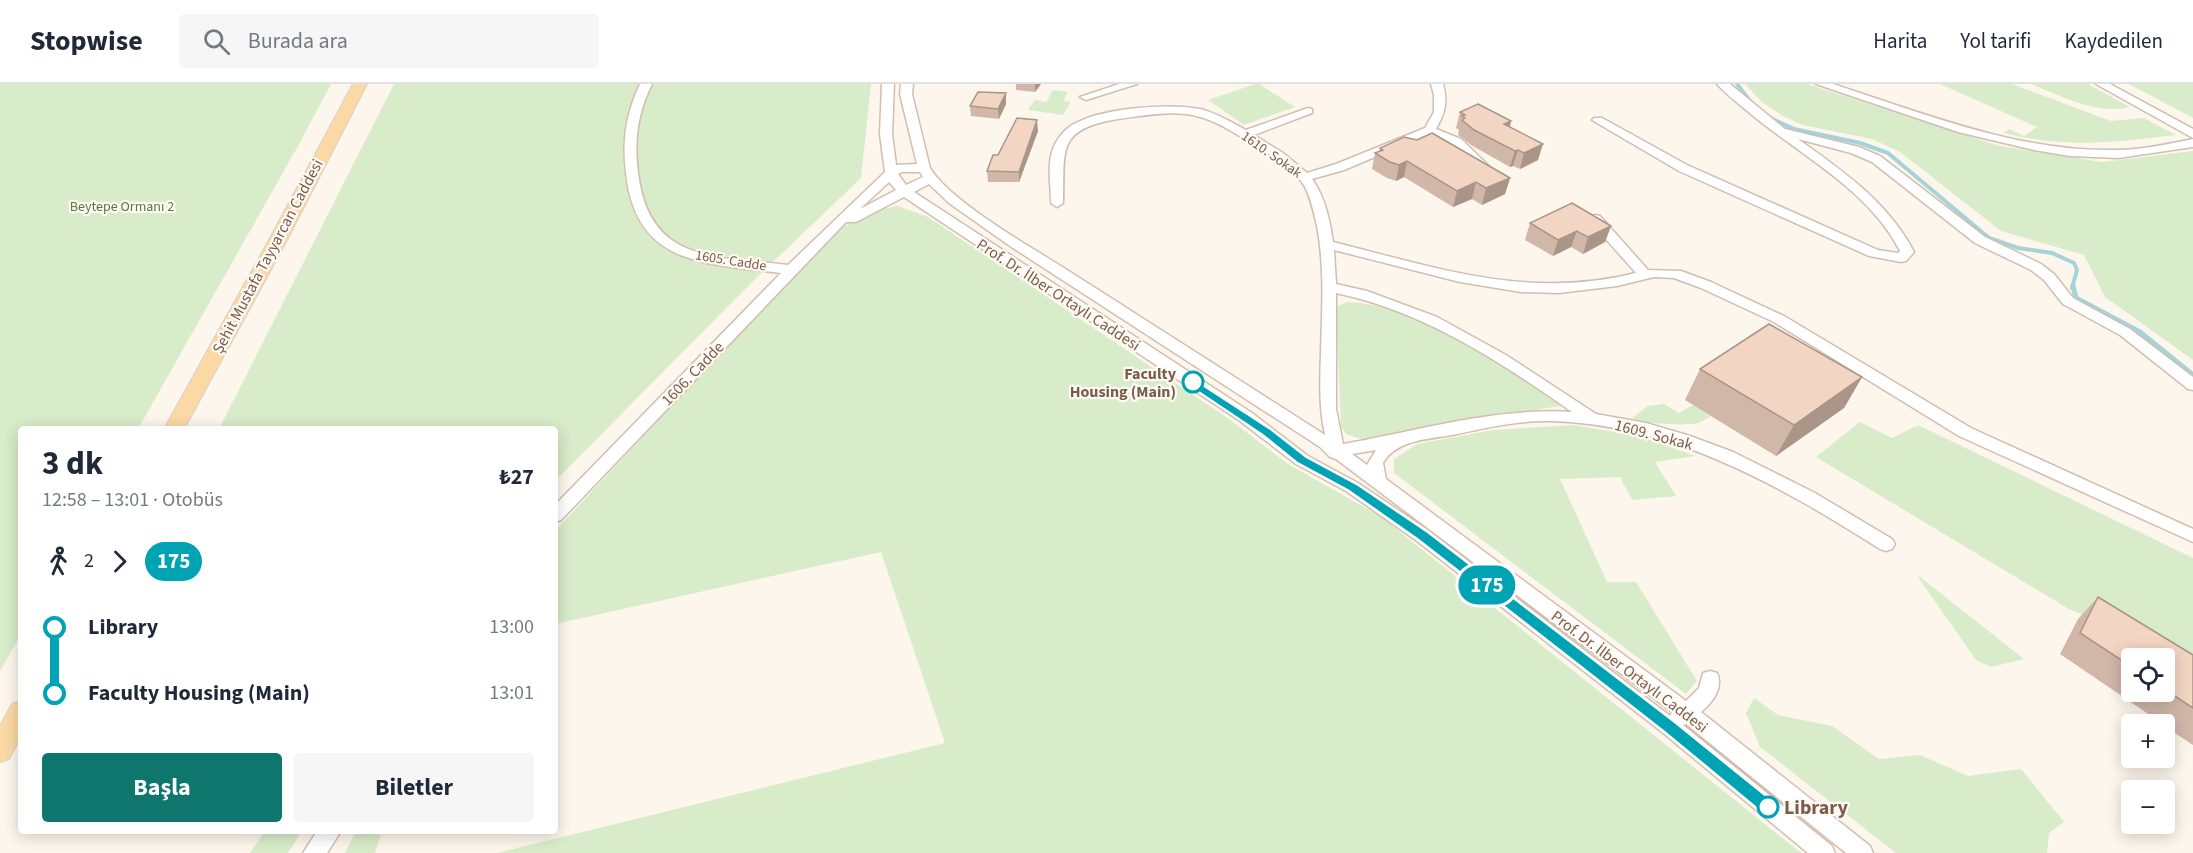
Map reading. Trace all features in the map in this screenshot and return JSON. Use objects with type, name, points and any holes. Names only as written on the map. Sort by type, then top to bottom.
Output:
[{"type":"main road","name":"Şehit Mustafa Tayyarcan Caddesi","points":[[176,426],[278,240],[360,84]]},
{"type":"main road","points":[[0,751],[18,718]]},
{"type":"street","name":"1605. Cadde","points":[[646,84],[633,111],[628,140],[633,180],[643,218],[654,234],[672,246],[694,254],[791,270]]},
{"type":"street","points":[[888,84],[884,111],[891,173],[900,168],[927,173]]},
{"type":"street","points":[[908,84],[906,94],[927,173]]},
{"type":"street","points":[[1057,203],[1058,149],[1071,131],[1087,122],[1080,115],[1079,108],[1090,84]]},
{"type":"street","points":[[1086,97],[1131,84]]},
{"type":"street","points":[[1305,177],[1340,167],[1429,130],[1440,112],[1440,95],[1437,84]]},
{"type":"street","points":[[1598,120],[1709,180],[1874,254],[1901,258],[1907,252],[1901,237],[1886,217],[1830,167],[1775,128],[1723,84]]},
{"type":"street","points":[[1822,84],[1983,135],[2057,151],[2108,154],[2193,143]]},
{"type":"street","points":[[2102,84],[2193,134]]},
{"type":"street","name":"1610. Sokak","points":[[1087,122],[1177,110],[1198,112],[1245,134],[1291,164],[1305,177],[1312,188],[1328,245],[1328,412],[1331,441]]},
{"type":"street","points":[[1245,134],[1308,111]]},
{"type":"street","points":[[1775,128],[1855,150],[1876,159],[1980,240],[2036,267],[2049,277],[2068,301],[2125,332],[2193,386]]},
{"type":"street","points":[[1429,130],[1457,142],[1486,171],[1496,176]]},
{"type":"street","name":"1606. Cadde","points":[[558,513],[829,231],[891,173]]},
{"type":"street","name":"Prof. Dr. İlber Ortaylı Caddesi","points":[[891,173],[894,180],[924,205],[1246,417],[1308,463],[1352,487],[1423,536],[1669,726],[1824,853]]},
{"type":"street","points":[[905,190],[927,173]]},
{"type":"street","name":"Prof. Dr. İlber Ortaylı Caddesi","points":[[927,173],[954,200],[1015,243],[1311,433],[1331,441],[1379,482],[1686,712],[1860,852]]},
{"type":"street","name":"1606. Cadde","points":[[829,231],[905,190]]},
{"type":"street","points":[[1590,214],[1645,275]]},
{"type":"street","points":[[1328,245],[1468,280],[1521,288],[1559,289],[1596,285],[1654,273],[1676,274],[1706,285],[1779,319],[1965,432],[2193,536]]},
{"type":"street","points":[[1328,287],[1379,299],[1422,317],[1504,360],[1594,420]]},
{"type":"street","points":[[1311,433],[1328,412]]},
{"type":"street","name":"1609. Sokak","points":[[1331,441],[1361,447],[1518,419],[1551,416],[1594,420],[1684,440],[1770,475],[1820,502],[1886,544]]},
{"type":"street","points":[[1331,441],[1335,461],[1325,466],[1308,463],[1298,451],[1304,444],[1316,440],[1331,441],[1338,438],[1348,444],[1361,447]]},
{"type":"street","name":"1609. Sokak","points":[[1379,482],[1374,470],[1377,459],[1400,440]]},
{"type":"street","points":[[1669,726],[1706,696],[1710,688],[1710,679]]},
{"type":"street","points":[[314,853],[328,834]]},
{"type":"street","points":[[326,853],[329,834]]},
{"type":"green space","name":"Beytepe Ormanı 2","points":[[0,84],[331,84],[140,426],[18,426],[18,639],[0,671]]},
{"type":"green space","points":[[394,84],[871,84],[861,178],[755,279],[558,478],[558,426],[221,426]]},
{"type":"green space","points":[[1259,84],[1295,107],[1244,125],[1208,100]]},
{"type":"green space","points":[[1745,84],[1807,84],[2000,146],[2102,162],[2193,151],[2193,360],[2105,297],[2084,255],[2001,231],[1900,152],[1872,139],[1803,125],[1783,116],[1762,102]]},
{"type":"green space","points":[[1940,84],[2012,84],[2111,121],[2144,118],[2176,135],[2089,143],[2026,138],[2003,133],[2009,129],[2024,136],[2037,127]]},
{"type":"green space","points":[[2031,84],[2088,84],[2130,107],[2104,108],[2079,103]]},
{"type":"green space","points":[[2129,84],[2193,84],[2193,118]]},
{"type":"green space","points":[[1053,90],[1068,92],[1063,101],[1071,102],[1063,115],[1028,110],[1035,100],[1046,102]]},
{"type":"green space","points":[[898,206],[928,217],[1229,419],[1288,464],[1380,516],[1801,853],[497,853],[945,743],[881,552],[558,623],[558,528],[832,233],[872,211]]},
{"type":"green space","points":[[1347,302],[1372,305],[1429,325],[1487,357],[1561,406],[1361,439],[1346,434],[1341,426],[1336,307]]},
{"type":"green space","points":[[1664,404],[1679,413],[1693,405],[1711,416],[1698,423],[1685,424],[1654,423],[1632,418],[1648,406]]},
{"type":"green space","points":[[1860,422],[1892,438],[1918,425],[2193,558],[2193,677],[2175,665],[2175,648],[2150,648],[2127,632],[2069,609],[1816,457]]},
{"type":"green space","points":[[1574,425],[1638,436],[1696,456],[1655,462],[1676,496],[1632,500],[1620,477],[1560,479],[1607,582],[1636,582],[1697,681],[1686,694],[1394,473],[1394,459],[1417,444],[1493,430]]},
{"type":"green space","points":[[1918,577],[2024,659],[1991,667],[1976,660]]},
{"type":"green space","points":[[1754,698],[1778,715],[1832,726],[1879,759],[1920,755],[1968,776],[2021,769],[2064,822],[2049,833],[2047,853],[1896,853],[1760,747],[1746,713]]},
{"type":"green space","points":[[263,834],[300,834],[288,853],[250,853]]},
{"type":"green space","points":[[354,834],[381,834],[375,853],[345,853]]},
{"type":"building","points":[[978,92],[1006,93],[998,109],[970,106]]},
{"type":"building","points":[[1478,104],[1511,121],[1504,124],[1543,144],[1524,153],[1515,151],[1474,130],[1462,120],[1465,118],[1462,116],[1465,115],[1460,112]]},
{"type":"building","points":[[1017,118],[1037,120],[1019,172],[987,171],[993,155],[998,155]]},
{"type":"building","points":[[1432,133],[1510,178],[1486,188],[1476,182],[1457,191],[1407,161],[1399,165],[1375,153],[1383,150],[1380,148],[1404,137],[1417,140]]},
{"type":"building","points":[[1572,203],[1611,226],[1588,237],[1577,231],[1558,240],[1530,223]]},
{"type":"building","points":[[1769,324],[1862,377],[1794,425],[1700,369]]},
{"type":"building","points":[[2098,597],[2193,655],[2193,708],[2175,696],[2175,648],[2121,648],[2121,660],[2080,633]]},
{"type":"waterway","points":[[1737,84],[1753,105]]},
{"type":"waterway","points":[[1770,118],[1794,129],[1860,143],[1888,153],[1989,238],[2018,248],[2052,253],[2074,263],[2077,270],[2072,288]]},
{"type":"waterway","points":[[2073,286],[2076,298],[2140,332],[2193,375]]},
{"type":"bus line","name":"175","points":[[1193,382],[1266,431],[1302,460],[1352,487],[1423,536],[1669,726],[1768,807]]},
{"type":"place","name":"Faculty Housing (Main)","points":[[1193,382]]},
{"type":"place","name":"Library","points":[[1768,807]]}]
